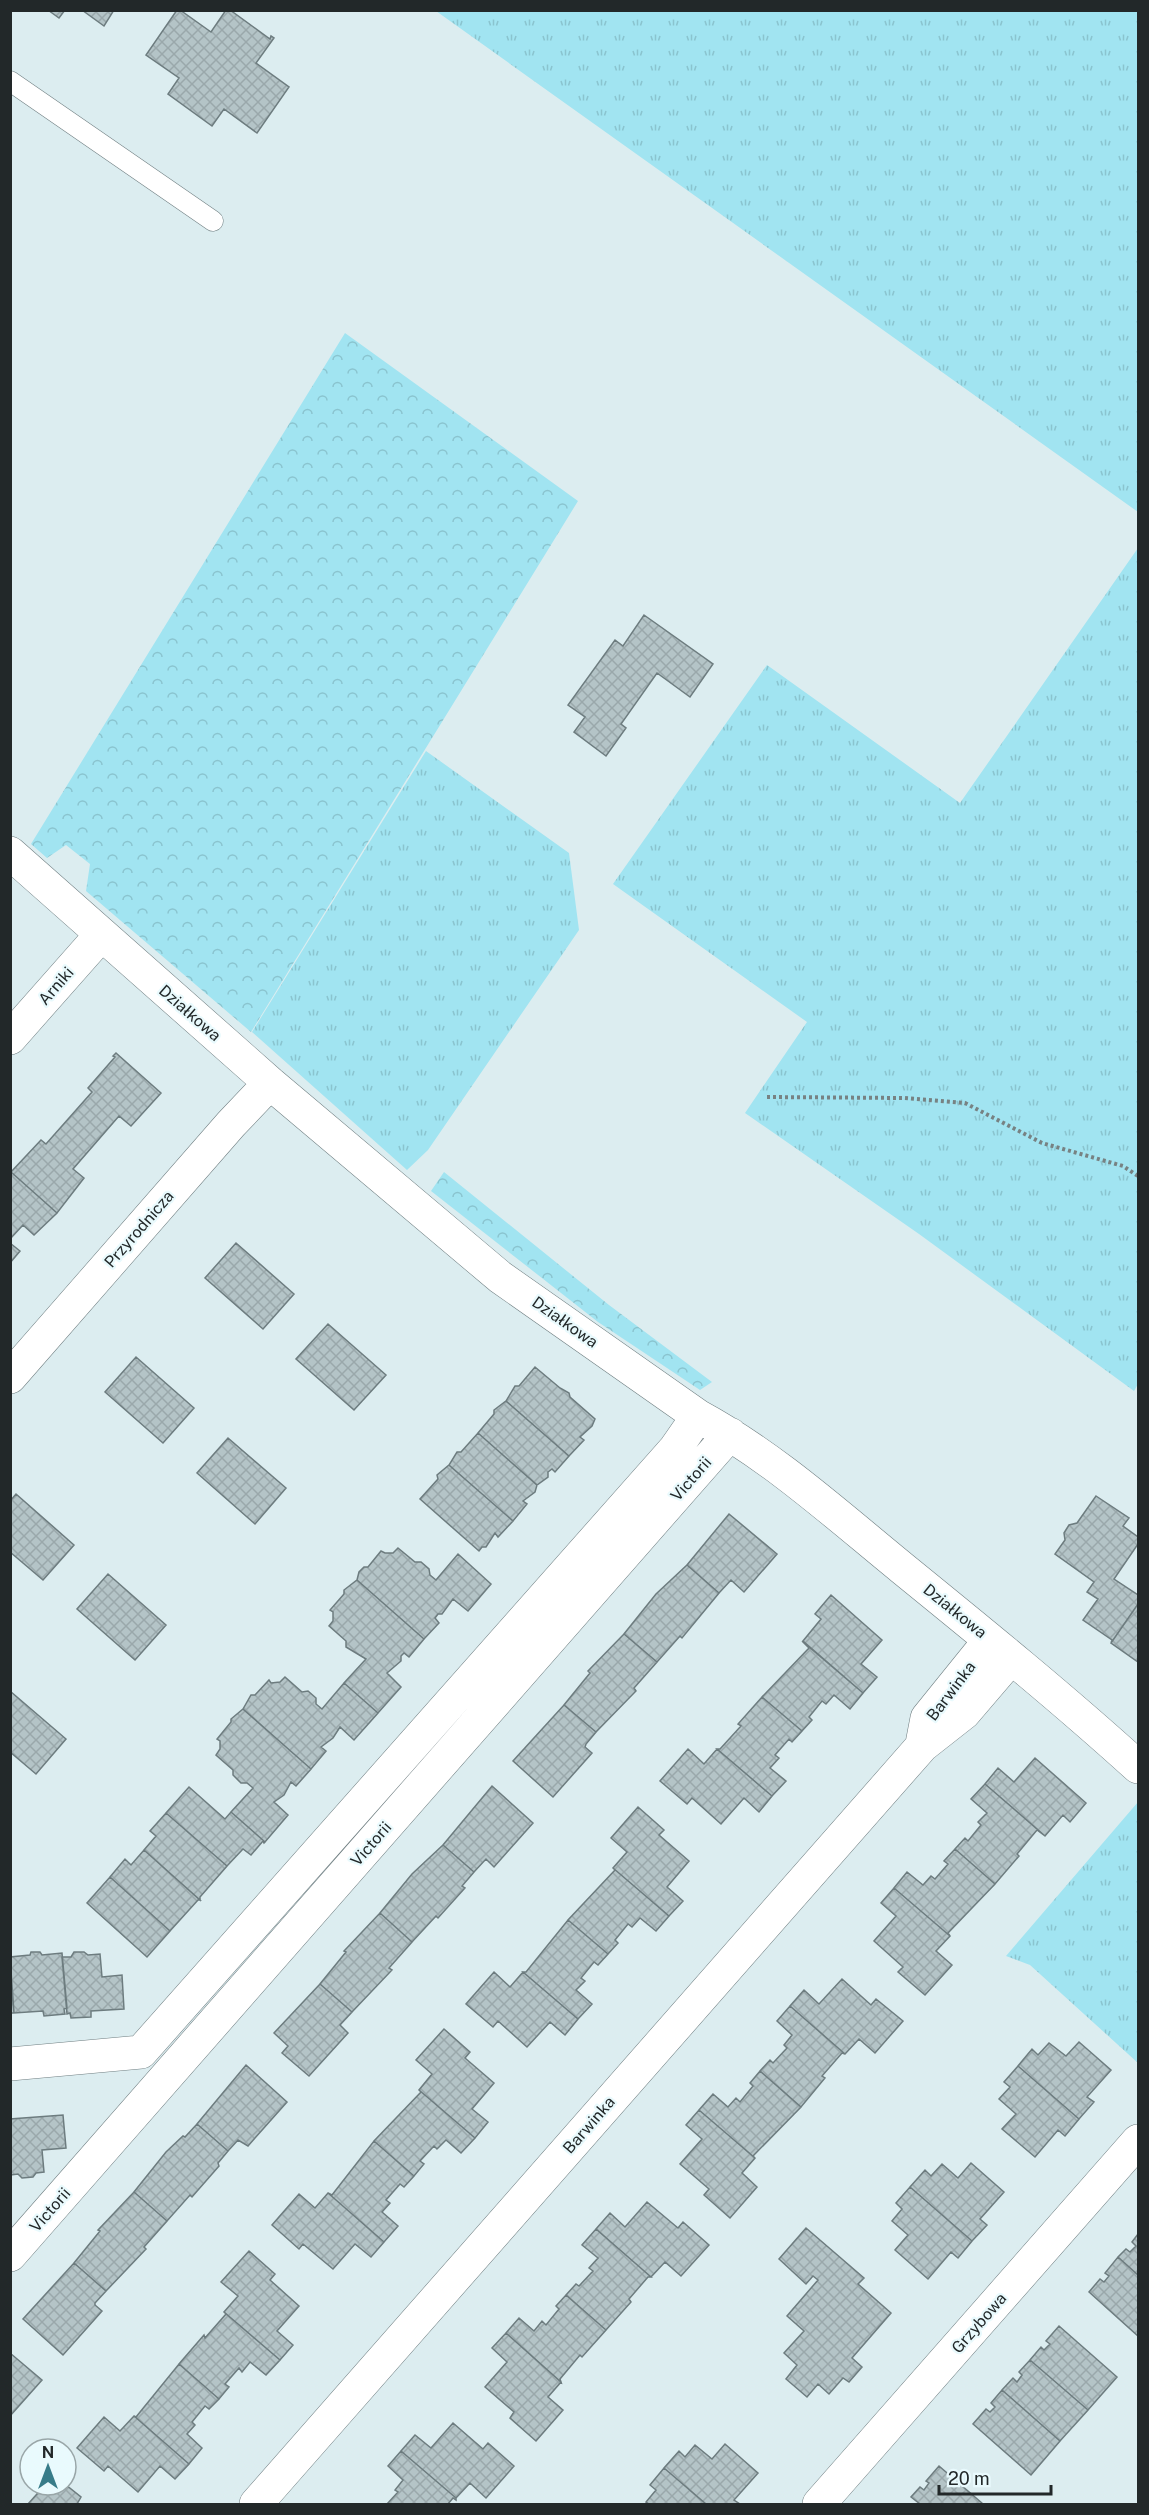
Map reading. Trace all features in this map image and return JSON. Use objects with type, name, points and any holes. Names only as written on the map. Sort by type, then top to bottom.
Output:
[{"type":"street","name":"Działkowa","points":[[10,852],[270,1083],[500,1277],[699,1416],[730,1434],[822,1503],[1080,1714],[1138,1767]]},
{"type":"street","name":"Arniki","points":[[10,1038],[101,935]]},
{"type":"street","name":"Przyrodnicza","points":[[10,1377],[231,1124],[270,1083]]},
{"type":"street","name":"Victorii","points":[[10,2064],[141,2052],[667,1458],[699,1416]]},
{"type":"street","name":"Victorii","points":[[10,2255],[730,1434]]},
{"type":"street","name":"Barwinka","points":[[256,2505],[922,1746],[964,1713],[1000,1649]]},
{"type":"street","name":"Grzybowa","points":[[819,2505],[1138,2141]]},
{"type":"lane","points":[[10,81],[213,221]]},
{"type":"path","points":[[767,1097],[904,1098],[964,1103],[1042,1143],[1124,1166],[1138,1176]]},
{"type":"green space","points":[[436,11],[1138,11],[1138,512]]},
{"type":"green space","points":[[345,333],[578,501],[251,1032],[86,891],[90,864],[66,845],[47,858],[31,844]]},
{"type":"green space","points":[[1138,548],[1138,1384],[1134,1391],[919,1234],[745,1113],[807,1022],[613,884],[767,665],[960,803]]},
{"type":"green space","points":[[426,751],[569,853],[579,930],[428,1150],[407,1170],[252,1032]]},
{"type":"green space","points":[[444,1172],[609,1305],[712,1382],[700,1390],[598,1322],[431,1191]]},
{"type":"green space","points":[[1138,1802],[1138,2063],[1030,1965],[1006,1956]]},
{"type":"building","points":[[48,10],[65,10],[59,18]]},
{"type":"building","points":[[82,10],[114,10],[104,26]]},
{"type":"building","points":[[177,10],[211,32],[226,10],[230,10],[270,39],[271,36],[274,38],[256,63],[289,87],[257,133],[224,109],[212,126],[168,94],[179,78],[146,55]]},
{"type":"building","points":[[644,615],[713,664],[690,697],[657,673],[621,724],[626,728],[606,756],[574,732],[585,717],[568,705],[615,640],[623,646]]},
{"type":"building","points":[[116,1053],[161,1093],[131,1126],[119,1116],[73,1169],[84,1178],[57,1213],[11,1172],[41,1140],[46,1144],[92,1092],[88,1088]]},
{"type":"building","points":[[11,1172],[57,1213],[34,1235],[23,1225],[10,1239]]},
{"type":"building","points":[[10,1243],[20,1251],[10,1263]]},
{"type":"building","points":[[236,1243],[294,1294],[263,1329],[205,1278]]},
{"type":"building","points":[[328,1324],[386,1375],[354,1410],[296,1359]]},
{"type":"building","points":[[136,1357],[194,1408],[163,1443],[105,1392]]},
{"type":"building","points":[[535,1367],[569,1393],[570,1397],[595,1419],[592,1426],[580,1437],[584,1440],[569,1456],[506,1401],[515,1386],[519,1386]]},
{"type":"building","points":[[506,1401],[569,1456],[555,1472],[552,1469],[548,1472],[548,1477],[537,1485],[478,1433],[494,1414],[494,1410]]},
{"type":"building","points":[[478,1433],[537,1485],[535,1492],[523,1501],[527,1504],[513,1521],[449,1465],[457,1452],[461,1452]]},
{"type":"building","points":[[228,1438],[286,1488],[255,1524],[197,1473]]},
{"type":"building","points":[[449,1465],[513,1521],[498,1537],[495,1533],[486,1547],[482,1547],[479,1551],[420,1499],[438,1479],[437,1475]]},
{"type":"building","points":[[16,1494],[74,1545],[43,1580],[10,1552],[10,1501]]},
{"type":"building","points":[[1096,1496],[1129,1518],[1123,1526],[1138,1537],[1138,1544],[1114,1579],[1138,1595],[1138,1604],[1111,1643],[1112,1640],[1083,1620],[1098,1599],[1087,1592],[1094,1582],[1055,1554],[1065,1540],[1064,1533],[1069,1525],[1077,1523]]},
{"type":"building","points":[[729,1514],[777,1554],[744,1592],[731,1580],[719,1593],[687,1565]]},
{"type":"building","points":[[398,1548],[415,1562],[421,1562],[436,1580],[458,1554],[491,1584],[468,1611],[453,1599],[442,1614],[438,1614],[435,1618],[439,1623],[424,1639],[357,1580],[359,1572],[364,1567],[368,1567],[381,1551],[393,1553]]},
{"type":"building","points":[[687,1565],[719,1593],[682,1638],[680,1636],[657,1662],[624,1634],[656,1594]]},
{"type":"building","points":[[108,1574],[166,1625],[135,1660],[77,1609]]},
{"type":"building","points":[[357,1580],[424,1639],[409,1657],[404,1653],[401,1661],[387,1673],[401,1687],[378,1713],[344,1683],[366,1659],[346,1647],[346,1641],[329,1626],[333,1621],[333,1612],[330,1610],[344,1594],[344,1590]]},
{"type":"building","points":[[831,1595],[882,1640],[861,1664],[877,1677],[863,1693],[803,1641],[821,1619],[815,1614]]},
{"type":"building","points":[[1138,1604],[1138,1662],[1111,1643]]},
{"type":"building","points":[[624,1634],[657,1662],[634,1688],[636,1691],[596,1732],[564,1705],[590,1673],[588,1671]]},
{"type":"building","points":[[802,1641],[863,1693],[850,1709],[834,1695],[826,1704],[822,1701],[809,1717],[812,1720],[802,1731],[762,1697],[809,1648]]},
{"type":"building","points":[[285,1677],[302,1692],[308,1691],[316,1698],[316,1704],[322,1709],[344,1683],[378,1713],[354,1740],[340,1727],[333,1738],[321,1747],[326,1751],[311,1769],[243,1709],[251,1695],[255,1695],[269,1680],[271,1683],[280,1682]]},
{"type":"building","points":[[10,1691],[66,1739],[36,1774],[10,1752]]},
{"type":"building","points":[[762,1697],[802,1731],[792,1742],[789,1739],[775,1755],[779,1758],[770,1768],[786,1781],[772,1796],[717,1749],[720,1749],[741,1726],[738,1724]]},
{"type":"building","points":[[564,1705],[596,1732],[585,1747],[592,1753],[553,1797],[513,1761]]},
{"type":"building","points":[[243,1709],[311,1769],[296,1786],[291,1782],[284,1795],[274,1802],[288,1815],[265,1842],[231,1812],[253,1788],[247,1783],[241,1783],[233,1775],[233,1770],[216,1755],[220,1749],[220,1741],[217,1739],[231,1719]]},
{"type":"building","points":[[688,1749],[704,1764],[717,1749],[772,1796],[759,1812],[744,1798],[721,1824],[692,1798],[687,1804],[660,1781]]},
{"type":"building","points":[[1035,1758],[1086,1803],[1070,1822],[1063,1815],[1045,1836],[985,1784],[998,1768],[1014,1782]]},
{"type":"building","points":[[985,1784],[1045,1836],[1037,1830],[995,1884],[955,1849],[965,1838],[968,1841],[981,1825],[978,1822],[987,1813],[971,1799]]},
{"type":"building","points":[[492,1786],[533,1823],[494,1867],[486,1859],[474,1872],[443,1845]]},
{"type":"building","points":[[189,1787],[225,1819],[231,1812],[265,1842],[263,1841],[251,1855],[243,1849],[227,1866],[166,1813]]},
{"type":"building","points":[[638,1807],[664,1830],[659,1835],[689,1861],[667,1887],[683,1901],[669,1916],[613,1868],[627,1852],[611,1838]]},
{"type":"building","points":[[166,1813],[227,1866],[200,1897],[200,1900],[144,1850],[156,1836],[150,1831]]},
{"type":"building","points":[[443,1845],[474,1872],[462,1886],[465,1888],[412,1942],[380,1913],[412,1874]]},
{"type":"building","points":[[955,1849],[995,1884],[948,1933],[950,1936],[894,1888],[907,1872],[923,1885],[931,1876],[935,1879],[948,1864],[944,1861]]},
{"type":"building","points":[[144,1850],[200,1900],[170,1931],[110,1877],[125,1859],[131,1865]]},
{"type":"building","points":[[613,1868],[669,1916],[656,1931],[640,1918],[632,1927],[628,1924],[615,1940],[618,1943],[608,1954],[568,1920],[615,1870]]},
{"type":"building","points":[[110,1877],[170,1931],[147,1957],[87,1903]]},
{"type":"building","points":[[894,1888],[950,1936],[936,1951],[952,1965],[925,1995],[898,1972],[903,1967],[874,1941],[896,1916],[881,1903]]},
{"type":"building","points":[[380,1913],[412,1942],[389,1968],[392,1970],[352,2012],[320,1984],[346,1952],[344,1951]]},
{"type":"building","points":[[568,1920],[608,1954],[598,1965],[594,1962],[581,1978],[585,1981],[576,1990],[592,2004],[578,2019],[523,1972],[526,1972]]},
{"type":"building","points":[[31,1952],[40,1952],[42,1955],[62,1953],[67,2008],[64,2009],[65,2014],[44,2016],[43,2011],[14,2013],[10,1957],[30,1955]]},
{"type":"building","points":[[74,1952],[84,1952],[88,1955],[100,1954],[102,1977],[122,1975],[124,2009],[91,2011],[91,2017],[71,2018],[70,2013],[67,2014],[62,1957],[71,1957]]},
{"type":"building","points":[[494,1972],[510,1987],[523,1972],[578,2019],[565,2035],[550,2022],[527,2047],[498,2021],[493,2027],[466,2004]]},
{"type":"building","points":[[10,1973],[14,2013],[10,2013]]},
{"type":"building","points":[[842,1979],[871,2005],[876,1999],[903,2021],[875,2053],[859,2039],[845,2054],[790,2006],[804,1990],[819,2004]]},
{"type":"building","points":[[320,1984],[352,2012],[340,2025],[348,2033],[309,2076],[282,2053],[288,2046],[274,2033]]},
{"type":"building","points":[[790,2006],[845,2054],[842,2053],[822,2076],[825,2078],[801,2107],[760,2071],[770,2060],[773,2063],[787,2048],[784,2045],[792,2035],[777,2021]]},
{"type":"building","points":[[444,2029],[470,2052],[465,2058],[494,2083],[472,2109],[488,2122],[475,2138],[419,2090],[432,2074],[416,2060]]},
{"type":"building","points":[[1079,2042],[1111,2070],[1087,2097],[1094,2102],[1079,2119],[1018,2066],[1032,2049],[1038,2055],[1049,2043],[1066,2056]]},
{"type":"building","points":[[246,2065],[287,2102],[248,2146],[238,2140],[228,2151],[197,2124]]},
{"type":"building","points":[[1018,2066],[1079,2119],[1065,2136],[1058,2130],[1035,2157],[1002,2129],[1016,2114],[999,2099],[1010,2087],[1004,2082]]},
{"type":"building","points":[[760,2071],[801,2107],[753,2156],[755,2158],[699,2110],[713,2094],[728,2107],[736,2098],[740,2102],[753,2086],[750,2083]]},
{"type":"building","points":[[419,2090],[475,2138],[461,2153],[446,2140],[437,2149],[434,2146],[420,2161],[424,2164],[414,2176],[374,2141],[421,2092]]},
{"type":"building","points":[[699,2110],[755,2158],[742,2173],[757,2187],[730,2218],[704,2195],[709,2189],[680,2164],[702,2139],[686,2125]]},
{"type":"building","points":[[63,2115],[66,2148],[42,2150],[44,2172],[36,2173],[33,2177],[22,2178],[18,2174],[11,2175],[10,2119]]},
{"type":"building","points":[[197,2124],[228,2151],[218,2163],[219,2166],[192,2197],[190,2195],[167,2221],[134,2192],[166,2152]]},
{"type":"building","points":[[374,2141],[414,2176],[404,2187],[400,2184],[386,2200],[390,2203],[382,2212],[398,2226],[384,2242],[328,2193],[332,2195]]},
{"type":"building","points":[[971,2163],[1004,2192],[980,2219],[987,2225],[972,2241],[910,2187],[925,2170],[931,2176],[942,2164],[958,2178]]},
{"type":"building","points":[[910,2187],[972,2241],[958,2258],[951,2252],[928,2279],[895,2250],[908,2235],[892,2221],[902,2209],[896,2203]]},
{"type":"building","points":[[134,2192],[167,2221],[144,2247],[146,2249],[106,2291],[74,2263],[100,2231],[98,2230]]},
{"type":"building","points":[[328,2193],[384,2242],[371,2257],[355,2244],[333,2269],[303,2244],[299,2249],[272,2225],[299,2194],[315,2208]]},
{"type":"building","points":[[647,2202],[678,2228],[683,2222],[709,2245],[681,2276],[665,2262],[651,2277],[596,2229],[610,2213],[625,2227]]},
{"type":"building","points":[[806,2228],[864,2278],[858,2284],[891,2313],[852,2358],[862,2367],[849,2382],[843,2378],[829,2394],[818,2384],[807,2397],[786,2379],[797,2365],[784,2353],[804,2331],[787,2316],[818,2280],[813,2276],[806,2284],[779,2259]]},
{"type":"building","points":[[596,2229],[651,2277],[648,2277],[629,2299],[631,2302],[606,2330],[566,2295],[576,2284],[579,2286],[593,2271],[589,2268],[598,2258],[582,2245]]},
{"type":"building","points":[[1138,2234],[1138,2275],[1118,2257],[1126,2249],[1130,2252],[1136,2246],[1132,2242]]},
{"type":"building","points":[[249,2251],[275,2274],[270,2280],[299,2306],[277,2331],[293,2345],[280,2360],[224,2312],[238,2296],[221,2282]]},
{"type":"building","points":[[1118,2257],[1138,2275],[1138,2336],[1089,2292],[1100,2279],[1104,2282],[1109,2276],[1105,2273]]},
{"type":"building","points":[[74,2263],[106,2291],[95,2303],[102,2311],[63,2355],[23,2319]]},
{"type":"building","points":[[566,2295],[606,2330],[582,2357],[580,2355],[560,2379],[561,2382],[506,2333],[519,2318],[534,2331],[542,2321],[546,2325],[559,2309],[556,2306]]},
{"type":"building","points":[[224,2312],[280,2360],[266,2375],[250,2362],[242,2372],[239,2368],[225,2384],[229,2387],[219,2399],[179,2364],[226,2314]]},
{"type":"building","points":[[1059,2326],[1117,2377],[1088,2410],[1030,2360],[1041,2347],[1044,2350],[1050,2344],[1046,2341]]},
{"type":"building","points":[[506,2333],[561,2382],[548,2397],[563,2410],[536,2441],[510,2418],[514,2412],[485,2387],[507,2362],[492,2348]]},
{"type":"building","points":[[10,2353],[42,2380],[10,2416]]},
{"type":"building","points":[[1030,2360],[1088,2410],[1060,2441],[1002,2390],[1013,2378],[1017,2382],[1022,2375],[1019,2372]]},
{"type":"building","points":[[179,2364],[219,2399],[209,2409],[205,2406],[192,2422],[195,2425],[187,2434],[202,2448],[189,2464],[134,2416],[136,2417]]},
{"type":"building","points":[[1002,2390],[1060,2441],[1031,2475],[973,2424],[986,2409],[990,2412],[995,2407],[991,2403]]},
{"type":"building","points":[[134,2416],[189,2464],[175,2479],[160,2466],[138,2492],[108,2466],[104,2471],[78,2449],[104,2417],[120,2431]]},
{"type":"building","points":[[453,2423],[483,2449],[488,2443],[514,2466],[486,2498],[470,2483],[456,2498],[401,2451],[415,2435],[431,2448]]},
{"type":"building","points":[[725,2444],[758,2473],[734,2500],[740,2504],[706,2504],[664,2468],[679,2451],[685,2457],[695,2445],[712,2459]]},
{"type":"building","points":[[401,2451],[456,2500],[453,2498],[448,2504],[387,2504],[398,2492],[395,2490],[403,2480],[388,2466]]},
{"type":"building","points":[[939,2466],[983,2504],[920,2504],[911,2497],[920,2487],[924,2490],[929,2483],[926,2481]]},
{"type":"building","points":[[664,2468],[706,2504],[649,2504],[646,2502],[656,2490],[650,2485]]},
{"type":"building","points":[[78,2495],[81,2497],[77,2504],[28,2504],[34,2497],[78,2497]]}]
